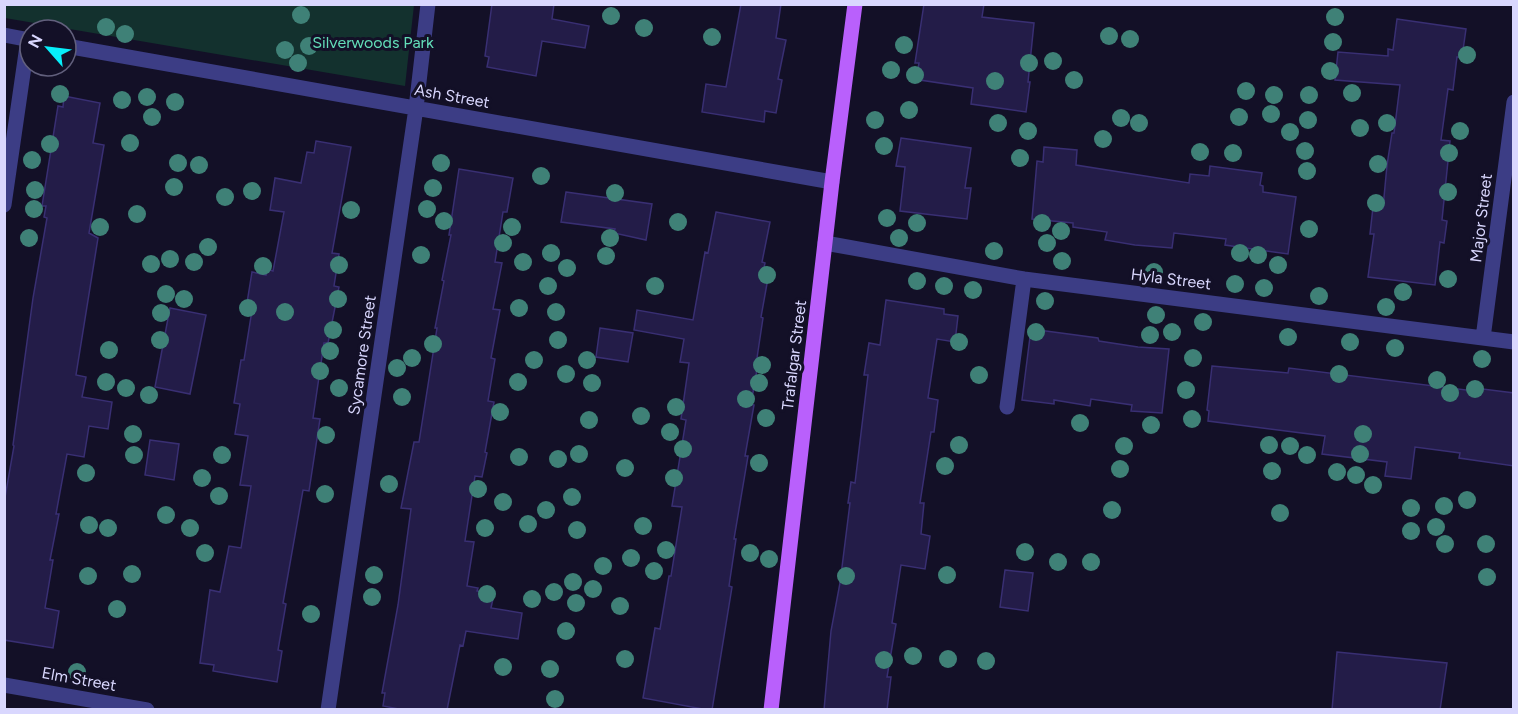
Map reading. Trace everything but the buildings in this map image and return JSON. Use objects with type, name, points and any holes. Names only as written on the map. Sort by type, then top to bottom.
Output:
[{"type":"main road","name":"Trafalgar Street","points":[[771,710],[832,182],[855,4]]},
{"type":"street","name":"Sycamore Street","points":[[328,710],[416,108],[428,4]]},
{"type":"street","name":"Ash Street","points":[[78,48],[832,182]]},
{"type":"street","points":[[4,205],[23,78]]},
{"type":"street","name":"Major Street","points":[[1483,338],[1511,141],[1514,102]]},
{"type":"street","name":"Hyla Street","points":[[825,243],[1024,279],[1514,342]]},
{"type":"street","points":[[1007,407],[1024,279]]},
{"type":"street","name":"Elm Street","points":[[4,685],[147,710]]},
{"type":"green space","name":"Silverwoods Park","points":[[5,4],[414,5],[405,86],[78,30],[78,18],[18,18],[18,20],[5,18]]}]
